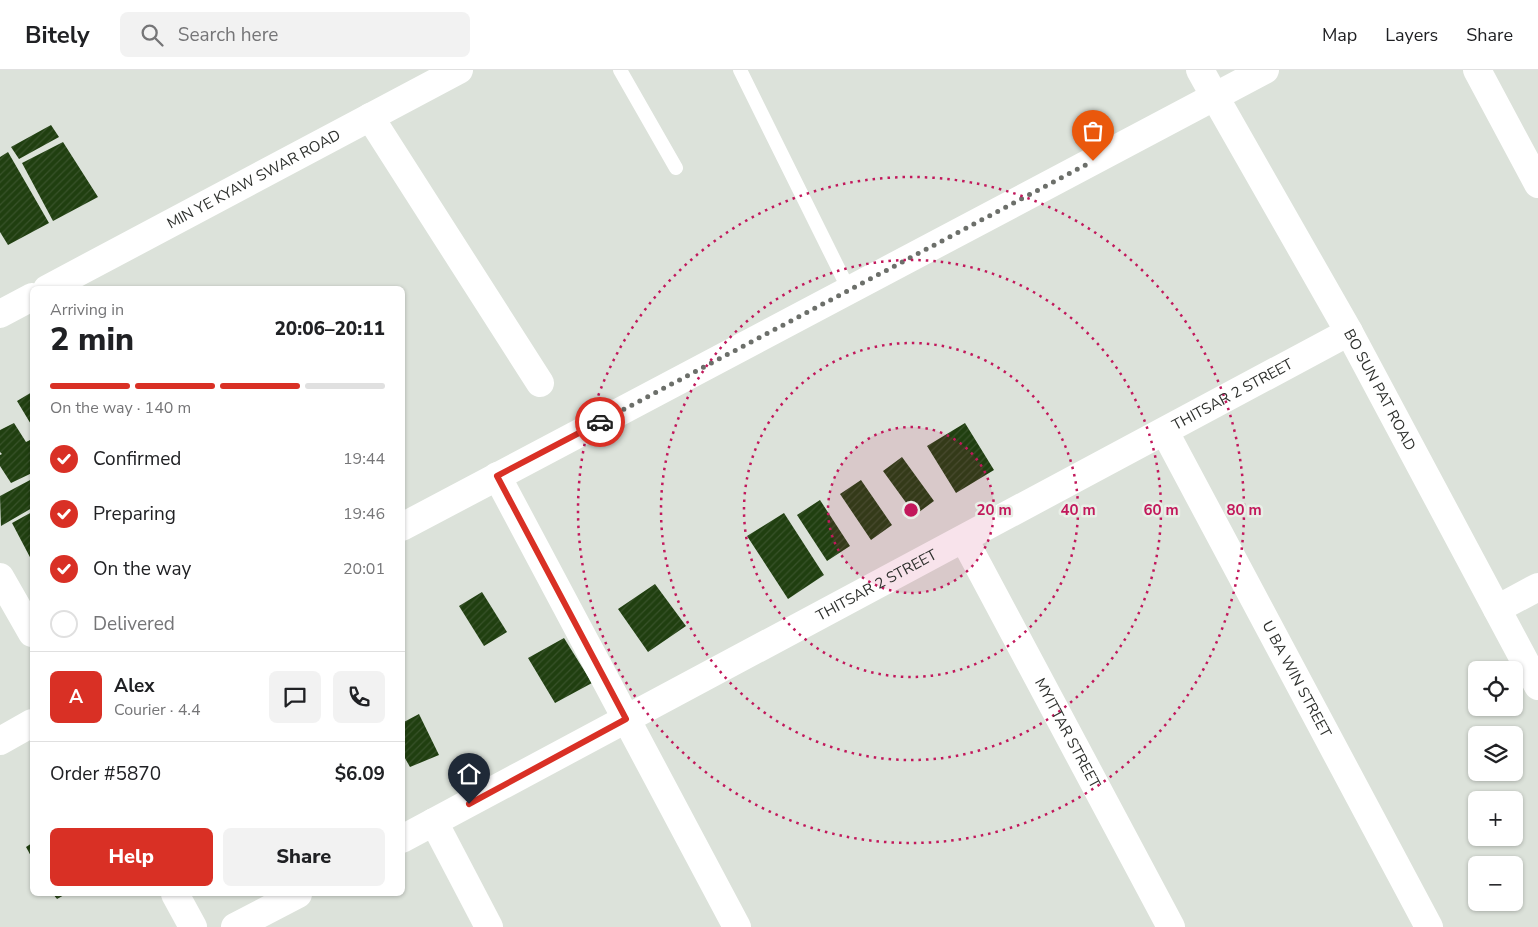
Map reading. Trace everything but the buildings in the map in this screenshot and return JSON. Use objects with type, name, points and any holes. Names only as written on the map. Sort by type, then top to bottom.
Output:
[{"type":"street","name":"MIN YE KYAW SWAR ROAD","points":[[53,286],[459,70]]},
{"type":"street","name":"BO SUN PAT ROAD","points":[[1200,70],[1349,332],[1538,686]]},
{"type":"street","points":[[405,524],[1265,70]]},
{"type":"street","points":[[1477,70],[1538,184]]},
{"type":"street","points":[[370,117],[540,383]]},
{"type":"street","points":[[0,314],[30,297]]},
{"type":"street","name":"THITSAR 2 STREET","points":[[405,837],[1349,332]]},
{"type":"street","name":"U BA WIN STREET","points":[[1165,432],[1429,927]]},
{"type":"street","points":[[497,476],[737,927]]},
{"type":"street","name":"MYITTAR STREET","points":[[964,539],[1171,927]]},
{"type":"street","points":[[0,577],[30,630]]},
{"type":"street","points":[[1497,609],[1538,587]]},
{"type":"street","points":[[0,741],[30,724]]},
{"type":"street","points":[[434,822],[489,927]]},
{"type":"street","points":[[176,896],[193,927]]},
{"type":"street","points":[[236,927],[294,896]]},
{"type":"lane","points":[[620,70],[676,168]]},
{"type":"lane","points":[[740,70],[849,290]]},
{"type":"way so far","points":[[600,422],[1093,161]]},
{"type":"route","points":[[469,804],[626,719],[497,476],[600,422]]}]
